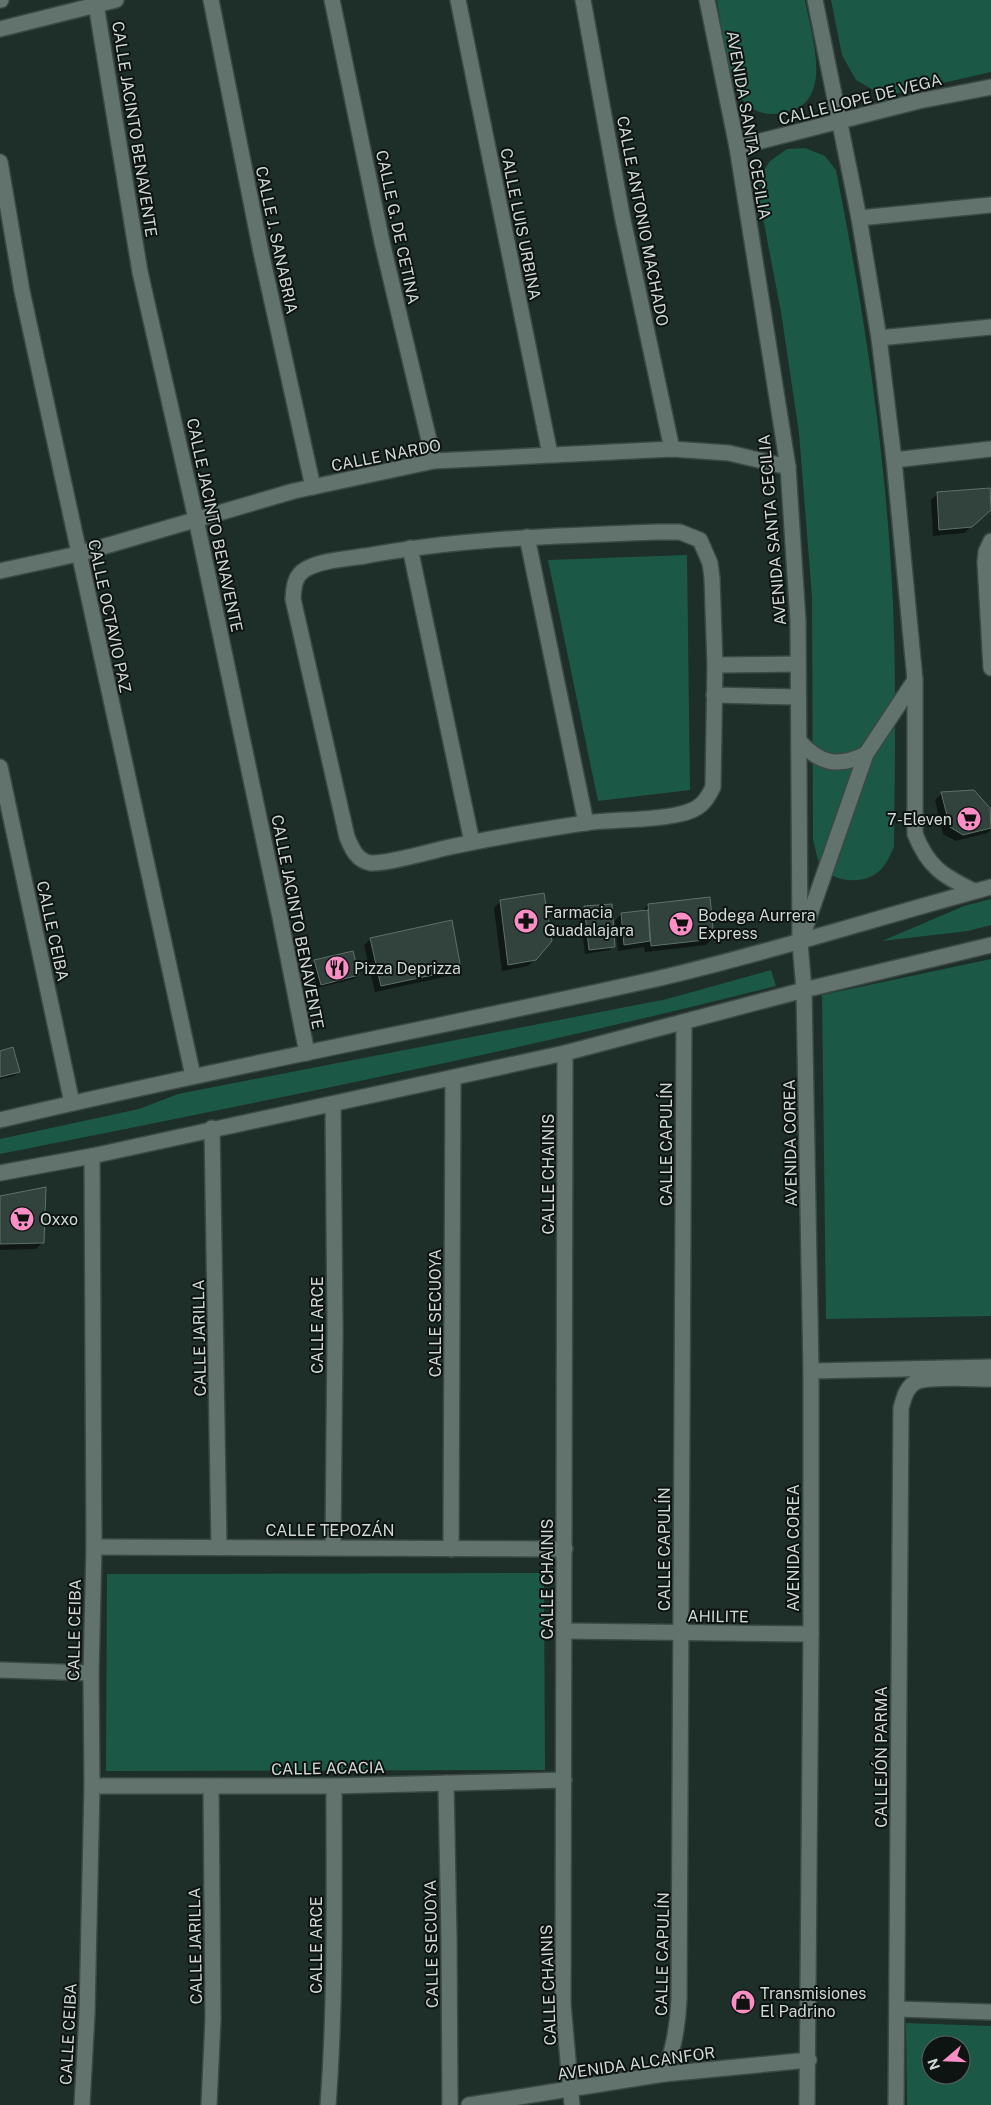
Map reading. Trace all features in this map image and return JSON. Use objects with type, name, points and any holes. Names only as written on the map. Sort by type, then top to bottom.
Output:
[{"type":"street","points":[[0,29],[116,0]]},
{"type":"street","name":"CALLE J. SANABRIA","points":[[211,0],[261,252],[313,486]]},
{"type":"street","name":"CALLE G. DE CETINA","points":[[332,0],[382,242],[434,461]]},
{"type":"street","name":"CALLE LUIS URBINA","points":[[458,0],[550,454]]},
{"type":"street","name":"CALLE ANTONIO MACHADO","points":[[583,0],[622,215],[672,449]]},
{"type":"street","name":"AVENIDA SANTA CECILIA","points":[[707,0],[737,147],[788,467],[798,621],[800,943]]},
{"type":"street","points":[[815,0],[859,218],[879,338],[894,460],[915,680],[915,834],[921,850],[933,866],[946,878],[974,891]]},
{"type":"street","name":"CALLE JACINTO BENAVENTE","points":[[96,4],[140,272],[196,519],[307,1053]]},
{"type":"street","name":"CALLE LOPE DE VEGA","points":[[737,147],[919,101],[991,87]]},
{"type":"street","name":"CALLE OCTAVIO PAZ","points":[[0,162],[22,291],[193,1076]]},
{"type":"street","points":[[859,218],[991,205]]},
{"type":"street","points":[[879,338],[991,326]]},
{"type":"street","name":"CALLE NARDO","points":[[0,571],[78,554],[313,486],[434,461],[672,449],[729,453],[788,467]]},
{"type":"street","points":[[894,460],[991,449]]},
{"type":"street","points":[[665,532],[680,532],[700,540],[710,563],[715,665],[713,787],[706,801],[694,810],[678,815],[586,823],[472,842],[372,863],[362,861],[353,852],[347,837],[293,599],[294,582],[304,570],[319,564],[410,548],[466,541],[527,537],[665,532]]},
{"type":"street","points":[[527,537],[586,823]]},
{"type":"street","points":[[991,541],[986,552],[986,562],[991,668]]},
{"type":"street","points":[[410,548],[472,842]]},
{"type":"street","points":[[715,665],[798,664]]},
{"type":"street","points":[[800,943],[866,754],[915,680]]},
{"type":"street","points":[[714,695],[798,696]]},
{"type":"street","points":[[799,741],[809,752],[822,760],[837,763],[852,761],[866,754]]},
{"type":"street","name":"CALLE CEIBA","points":[[0,767],[72,1103]]},
{"type":"street","points":[[0,1120],[193,1076],[657,979],[800,943],[991,886]]},
{"type":"street","name":"AVENIDA COREA","points":[[800,943],[804,990],[810,1371],[811,1634],[809,2060],[807,2105]]},
{"type":"street","points":[[0,1173],[92,1156],[212,1128],[334,1104],[565,1053],[804,990],[991,945]]},
{"type":"street","name":"CALLE CAPULÍN","points":[[664,2074],[674,2050],[678,2028],[679,1999],[684,1022]]},
{"type":"street","name":"CALLE CHAINIS","points":[[565,1053],[563,2004],[572,2097]]},
{"type":"street","name":"CALLE SECUOYA","points":[[451,1549],[453,1078]]},
{"type":"street","name":"CALLE ARCE","points":[[333,1547],[335,1341],[334,1104]]},
{"type":"street","name":"CALLE JARILLA","points":[[212,1128],[219,1547]]},
{"type":"street","name":"CALLE CEIBA","points":[[82,2105],[87,2014],[92,1786],[91,1673],[94,1548],[92,1156]]},
{"type":"street","points":[[810,1371],[991,1367]]},
{"type":"street","name":"CALLEJÓN PARMA","points":[[896,2105],[901,1408],[908,1389],[916,1382],[947,1379],[991,1380]]},
{"type":"street","name":"CALLE TEPOZÁN","points":[[94,1548],[333,1547],[565,1549]]},
{"type":"street","name":"AHILITE","points":[[565,1631],[811,1634]]},
{"type":"street","points":[[0,1670],[91,1673]]},
{"type":"street","name":"CALLE ACACIA","points":[[92,1786],[334,1786],[564,1780]]},
{"type":"street","name":"CALLE SECUOYA","points":[[446,1783],[450,2105]]},
{"type":"street","name":"CALLE ARCE","points":[[328,2105],[332,2054],[334,1975],[334,1786]]},
{"type":"street","name":"CALLE JARILLA","points":[[208,2105],[214,2019],[211,1787]]},
{"type":"street","points":[[898,2008],[991,2012]]},
{"type":"street","name":"AVENIDA ALCANFOR","points":[[469,2105],[572,2097],[664,2074],[809,2060]]},
{"type":"green space","points":[[717,0],[805,0],[815,53],[816,70],[814,87],[807,100],[795,110],[775,114],[763,113],[753,109],[741,98],[731,73]]},
{"type":"green space","points":[[831,0],[991,0],[991,72],[894,94],[875,91],[856,80],[842,55]]},
{"type":"green space","points":[[805,148],[825,156],[836,170],[863,318],[877,417],[887,517],[893,602],[895,672],[894,847],[881,869],[874,875],[860,880],[836,877],[823,868],[819,862],[813,839],[812,597],[799,433],[781,312],[759,197],[759,177],[770,161],[787,149]]},
{"type":"green space","points":[[687,555],[690,790],[598,801],[548,560]]},
{"type":"green space","points":[[991,899],[991,925],[968,931],[882,941],[964,906]]},
{"type":"green space","points":[[991,959],[991,1316],[826,1319],[822,995]]},
{"type":"green space","points":[[771,970],[776,986],[679,1010],[389,1075],[0,1154],[0,1139],[139,1109],[178,1094],[667,999]]},
{"type":"green space","points":[[544,1573],[545,1770],[106,1771],[107,1574]]},
{"type":"green space","points":[[906,2023],[991,2026],[991,2105],[907,2105]]},
{"type":"building","points":[[990,488],[991,510],[972,527],[939,530],[937,492]]},
{"type":"building","name":"7-Eleven","points":[[974,790],[990,808],[991,828],[963,835],[950,827],[941,792]]},
{"type":"building","name":"Farmacia Guadalajara","points":[[544,893],[552,941],[536,960],[508,965],[500,900]]},
{"type":"building","name":"Bodega Aurrera Express","points":[[710,897],[714,939],[651,946],[648,904]]},
{"type":"building","points":[[612,904],[615,947],[589,950],[584,906]]},
{"type":"building","points":[[648,910],[650,941],[624,945],[621,913]]},
{"type":"building","points":[[452,920],[461,969],[381,986],[370,938]]},
{"type":"building","name":"Pizza Deprizza","points":[[353,951],[359,975],[321,985],[314,960]]},
{"type":"building","points":[[13,1047],[20,1072],[0,1077],[0,1051]]},
{"type":"building","name":"Oxxo","points":[[46,1187],[44,1243],[0,1244],[0,1196]]},
{"type":"place","name":"7-Eleven","points":[[969,819]]},
{"type":"place","name":"Farmacia Guadalajara","points":[[526,921]]},
{"type":"place","name":"Bodega Aurrera Express","points":[[681,924]]},
{"type":"place","name":"Pizza Deprizza","points":[[337,968]]},
{"type":"place","name":"Oxxo","points":[[22,1219]]},
{"type":"place","name":"Transmisiones El Padrino","points":[[743,2002]]}]
